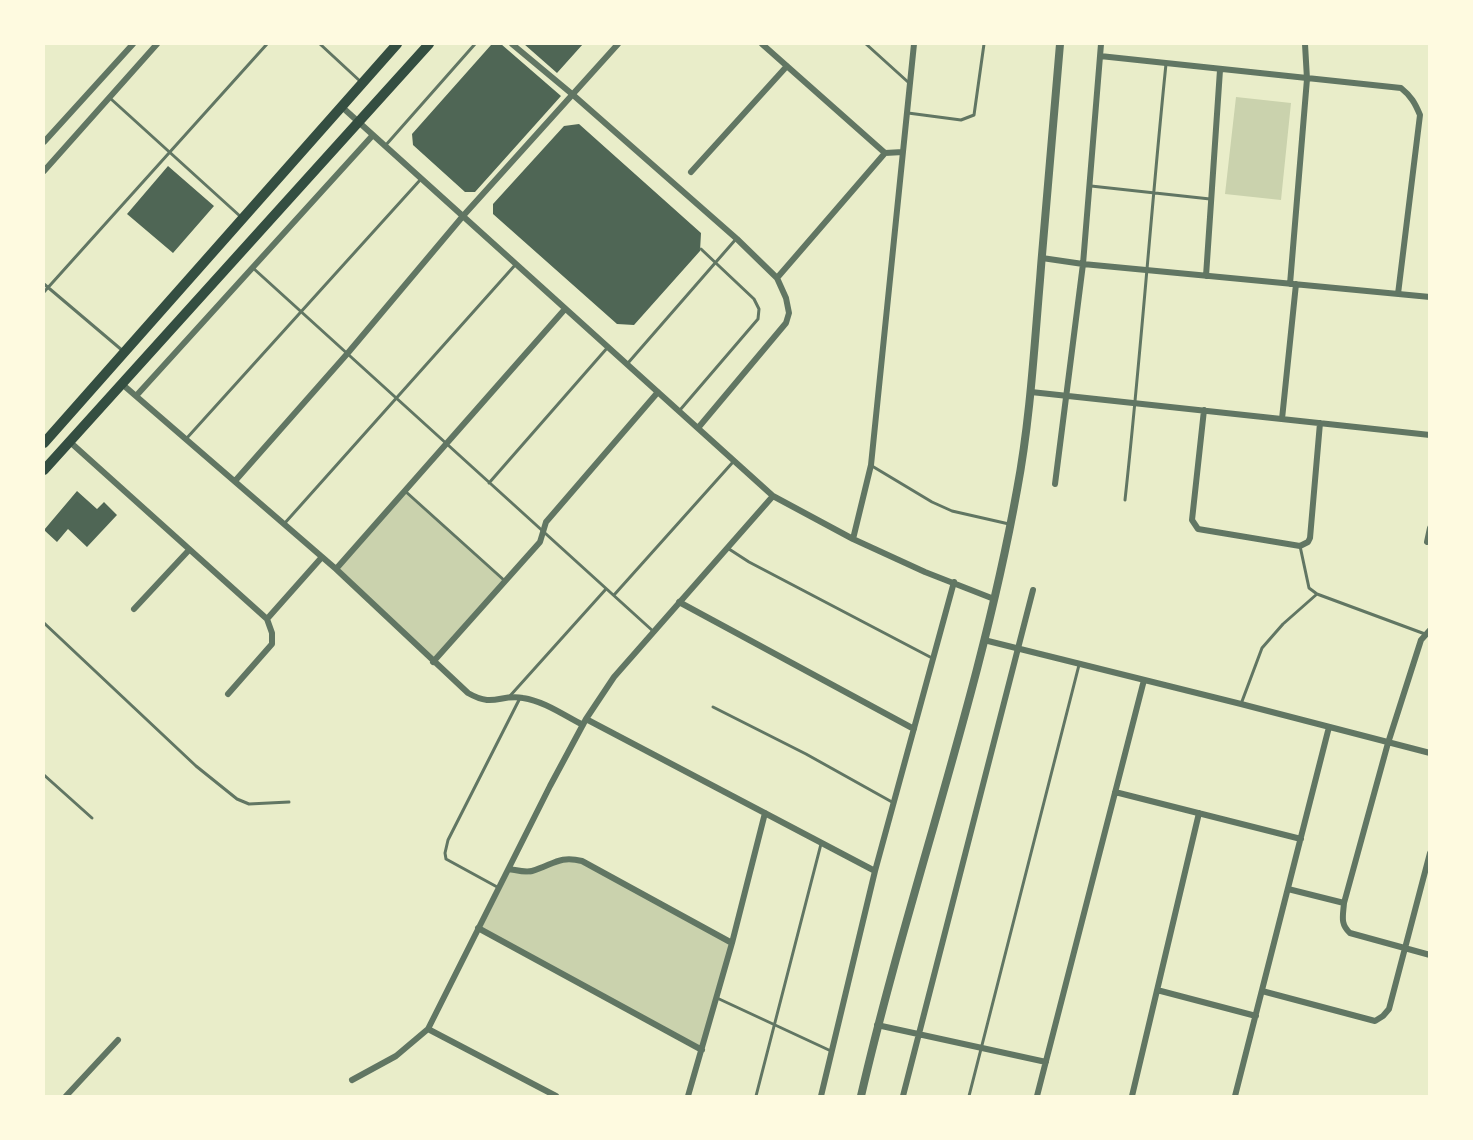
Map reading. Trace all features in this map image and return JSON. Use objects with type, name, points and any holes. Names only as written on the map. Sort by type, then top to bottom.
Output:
[{"type":"highway","points":[[44,443],[398,44]]},
{"type":"highway","points":[[44,471],[429,44]]},
{"type":"street","points":[[44,142],[132,44]]},
{"type":"street","points":[[44,171],[157,44]]},
{"type":"street","points":[[512,44],[572,94],[777,278],[786,298],[789,313],[786,322],[698,428]]},
{"type":"street","points":[[235,482],[463,216],[618,44]]},
{"type":"street","points":[[762,44],[885,153],[903,152]]},
{"type":"street","points":[[853,539],[871,465],[914,44]]},
{"type":"street","points":[[861,1096],[877,1026],[951,768],[994,599],[1018,488],[1031,392],[1060,44]]},
{"type":"street","points":[[1055,484],[1083,264],[1101,44]]},
{"type":"street","points":[[1282,419],[1307,79],[1305,44]]},
{"type":"street","points":[[1100,56],[1401,88],[1415,101],[1420,114],[1398,294]]},
{"type":"street","points":[[691,172],[787,66]]},
{"type":"street","points":[[1206,276],[1220,70]]},
{"type":"street","points":[[342,107],[773,496],[853,539],[925,572],[994,599]]},
{"type":"street","points":[[136,396],[373,135]]},
{"type":"street","points":[[777,278],[885,153]]},
{"type":"street","points":[[1042,258],[1083,264],[1430,297]]},
{"type":"street","points":[[336,569],[565,309]]},
{"type":"street","points":[[122,384],[336,569],[468,693],[479,700],[486,701],[520,697],[534,700],[585,722],[875,871]]},
{"type":"street","points":[[433,662],[540,542],[546,522],[658,392]]},
{"type":"street","points":[[1031,392],[1430,435]]},
{"type":"street","points":[[1204,410],[1192,520],[1194,525],[1198,529],[1300,546],[1308,542],[1310,538],[1320,423]]},
{"type":"street","points":[[70,442],[267,619],[273,637],[272,644],[228,694]]},
{"type":"street","points":[[352,1080],[391,1060],[429,1029],[478,928],[585,722],[614,677],[773,496]]},
{"type":"street","points":[[1428,542],[1430,528]]},
{"type":"street","points":[[134,609],[189,550]]},
{"type":"street","points":[[267,619],[322,557]]},
{"type":"street","points":[[821,1096],[875,871],[954,582]]},
{"type":"street","points":[[903,1096],[1033,590]]},
{"type":"street","points":[[679,602],[914,729]]},
{"type":"street","points":[[1427,632],[1388,743],[1344,903],[1342,921],[1344,928],[1350,933],[1430,955]]},
{"type":"street","points":[[984,640],[1430,753]]},
{"type":"street","points":[[1037,1096],[1144,680]]},
{"type":"street","points":[[1235,1096],[1329,728]]},
{"type":"street","points":[[1115,792],[1301,838]]},
{"type":"street","points":[[688,1096],[732,943],[765,813]]},
{"type":"street","points":[[1132,1096],[1199,813]]},
{"type":"street","points":[[1262,991],[1375,1021],[1383,1016],[1389,1009],[1430,854]]},
{"type":"street","points":[[508,869],[532,871],[566,858],[582,861],[732,943]]},
{"type":"street","points":[[1288,889],[1344,903]]},
{"type":"street","points":[[478,928],[702,1050]]},
{"type":"street","points":[[1157,990],[1256,1016]]},
{"type":"street","points":[[877,1026],[1046,1062]]},
{"type":"street","points":[[429,1029],[556,1096]]},
{"type":"street","points":[[66,1096],[118,1040]]},
{"type":"lane","points":[[44,292],[267,44]]},
{"type":"lane","points":[[320,44],[362,83]]},
{"type":"lane","points":[[385,146],[475,44]]},
{"type":"lane","points":[[866,44],[910,83]]},
{"type":"lane","points":[[907,112],[962,120],[974,114],[984,44]]},
{"type":"lane","points":[[1125,500],[1136,403],[1166,64]]},
{"type":"lane","points":[[109,97],[243,218]]},
{"type":"lane","points":[[186,439],[421,179]]},
{"type":"lane","points":[[1089,186],[1211,199]]},
{"type":"lane","points":[[627,364],[736,239]]},
{"type":"lane","points":[[679,411],[758,320],[759,309],[754,299],[701,249]]},
{"type":"lane","points":[[284,524],[516,264]]},
{"type":"lane","points":[[253,268],[654,632]]},
{"type":"lane","points":[[44,284],[124,352]]},
{"type":"lane","points":[[489,483],[608,347]]},
{"type":"lane","points":[[614,595],[734,461]]},
{"type":"lane","points":[[871,465],[932,502],[952,511],[1010,524]]},
{"type":"lane","points":[[405,491],[506,582]]},
{"type":"lane","points":[[1300,546],[1309,588],[1317,594],[1427,632]]},
{"type":"lane","points":[[727,548],[749,562],[933,658]]},
{"type":"lane","points":[[508,698],[606,589]]},
{"type":"lane","points":[[1241,704],[1262,648],[1283,624],[1317,594]]},
{"type":"lane","points":[[44,623],[196,766],[237,799],[249,804],[289,802]]},
{"type":"lane","points":[[969,1096],[1080,663]]},
{"type":"lane","points":[[499,888],[446,859],[445,853],[448,840],[520,697]]},
{"type":"lane","points":[[713,707],[806,754],[894,803]]},
{"type":"lane","points":[[44,775],[92,818]]},
{"type":"lane","points":[[756,1096],[822,843]]},
{"type":"lane","points":[[717,998],[831,1051]]},
{"type":"green space","points":[[1236,97],[1291,103],[1281,200],[1225,194]]},
{"type":"green space","points":[[405,491],[506,582],[433,662],[336,569]]},
{"type":"green space","points":[[566,860],[580,861],[730,942],[702,1047],[481,930],[511,870],[529,875]]},
{"type":"building","points":[[501,44],[561,96],[475,192],[465,192],[413,145],[412,134],[491,45]]},
{"type":"building","points":[[524,44],[583,44],[557,73]]},
{"type":"building","points":[[579,124],[701,233],[700,251],[634,325],[617,324],[493,214],[493,204],[564,126]]},
{"type":"building","points":[[168,166],[214,206],[173,253],[127,214]]},
{"type":"building","points":[[77,491],[97,509],[104,502],[117,515],[87,547],[68,529],[57,542],[44,530]]}]
